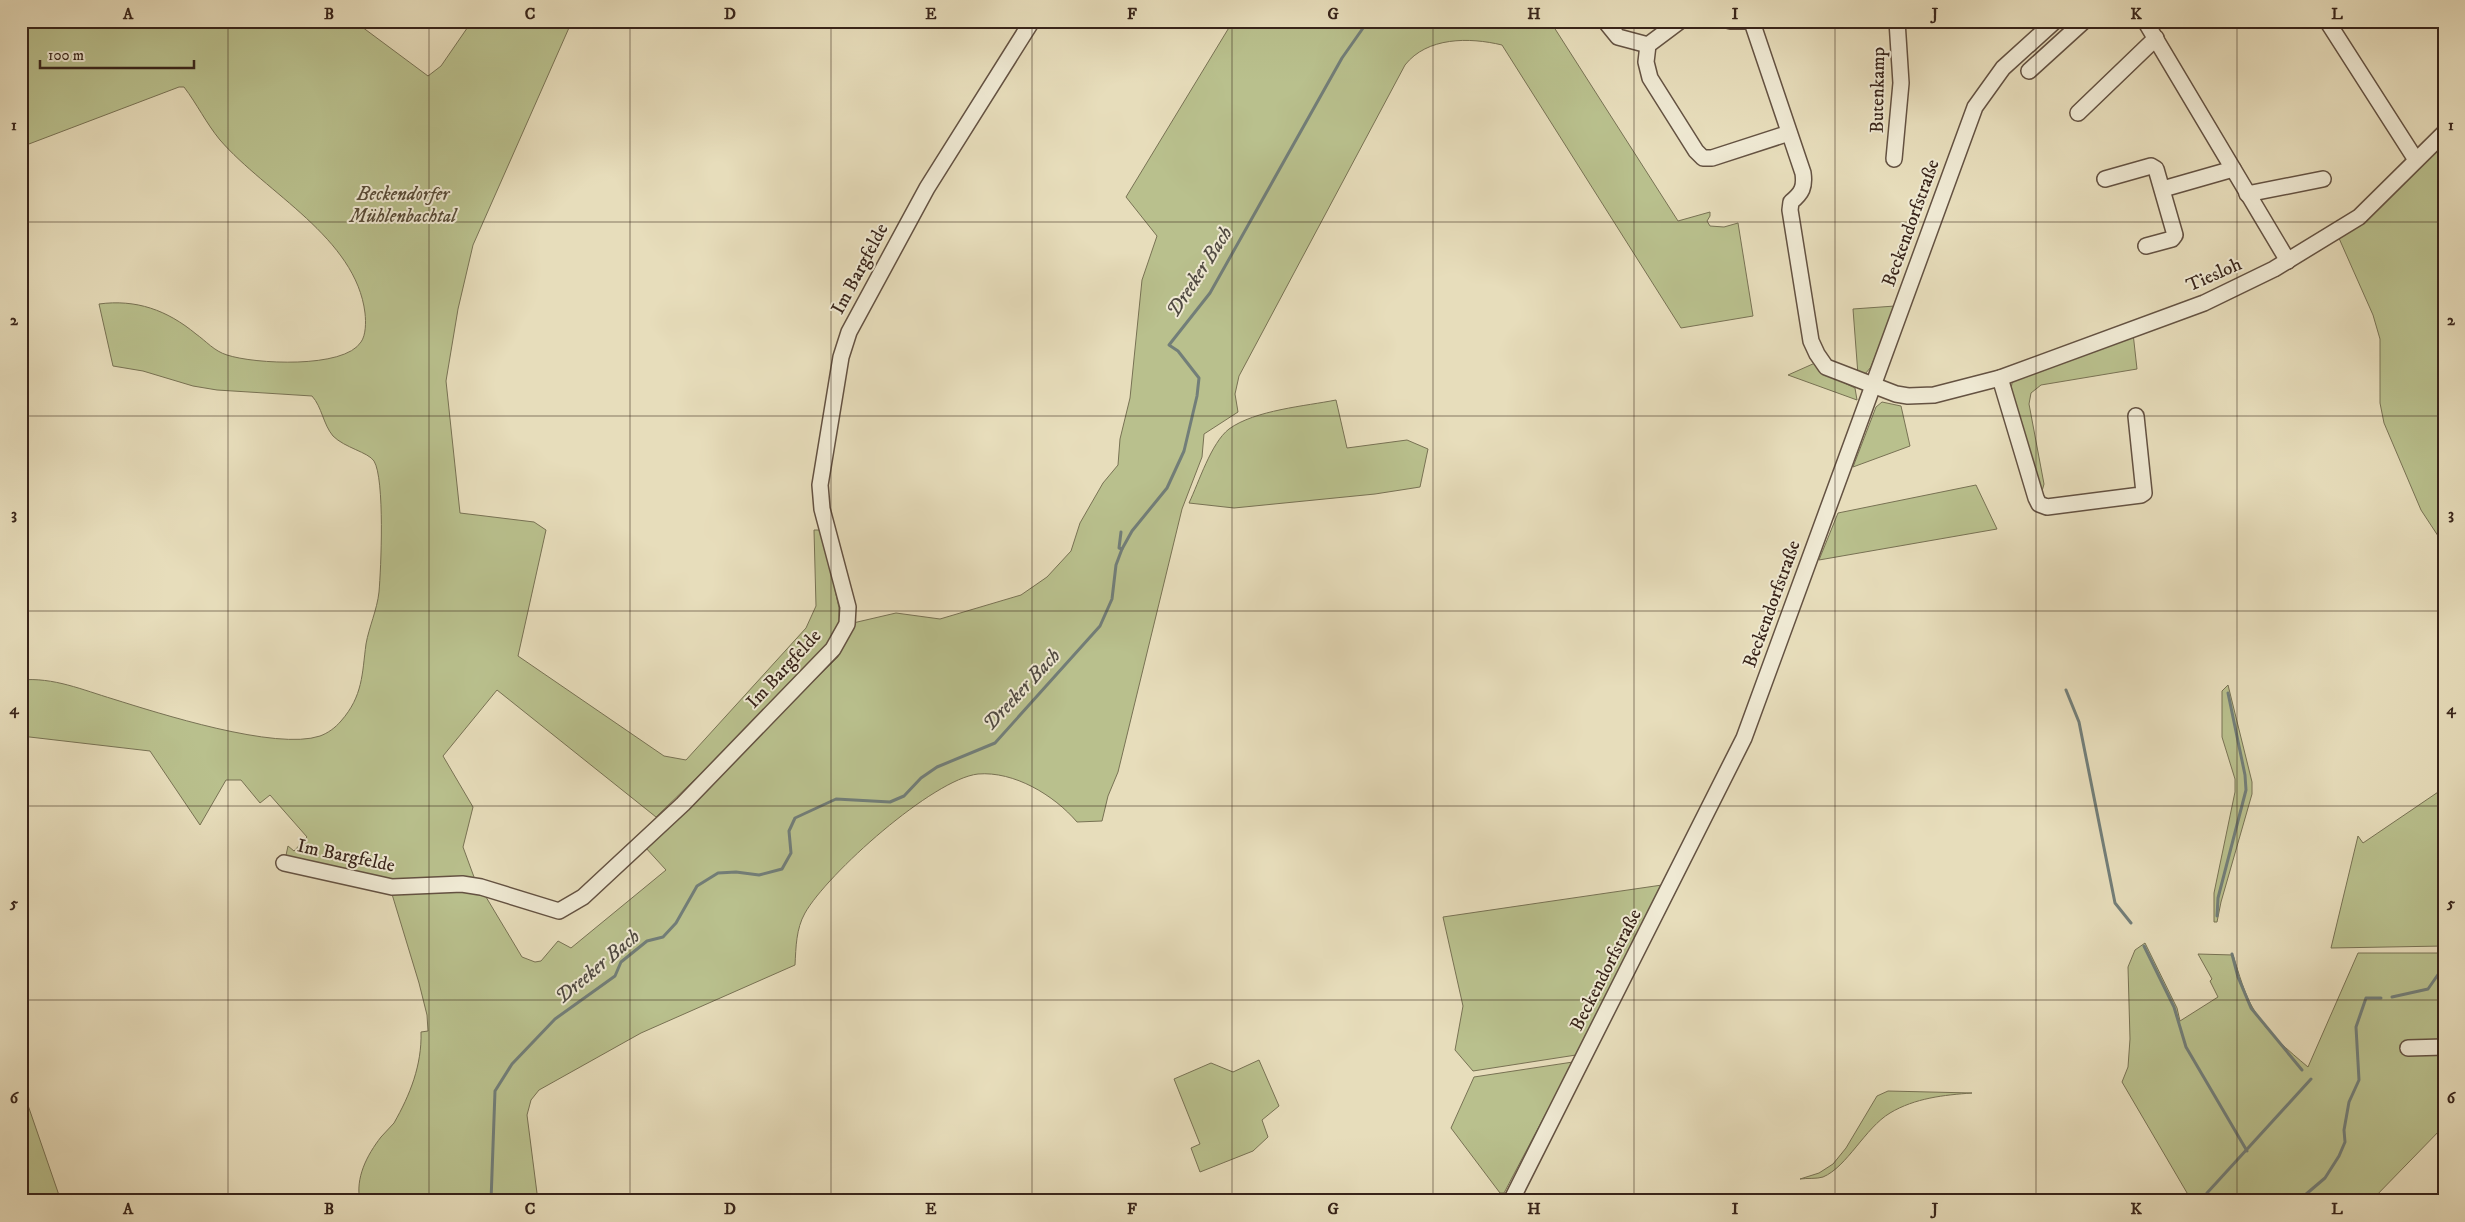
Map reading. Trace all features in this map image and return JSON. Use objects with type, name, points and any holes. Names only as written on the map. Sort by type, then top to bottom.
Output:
[{"type":"street","name":"Im Bargfelde","points":[[284,863],[392,887],[462,884],[559,912],[584,898],[683,804],[833,649],[847,624],[848,607],[822,509],[820,485],[844,349],[849,332],[927,188],[1032,21]]},
{"type":"street","points":[[1604,21],[1618,37],[1648,45]]},
{"type":"street","points":[[1680,21],[1648,45],[1646,62],[1650,78],[1696,151],[1703,158],[1712,158],[1789,133]]},
{"type":"street","points":[[1730,21],[1752,22]]},
{"type":"street","name":"Butenkamp","points":[[1894,159],[1901,83],[1897,21]]},
{"type":"street","name":"Beckendorfstraße","points":[[1511,1201],[1744,738],[1975,107],[2003,68],[2055,21]]},
{"type":"street","points":[[2029,71],[2084,21]]},
{"type":"street","points":[[2146,21],[2288,261]]},
{"type":"street","points":[[2327,21],[2416,160]]},
{"type":"street","name":"Tiesloh","points":[[1752,22],[1804,173],[1804,184],[1800,195],[1791,202],[1790,210],[1811,341],[1826,367],[1896,394],[1923,396],[2000,378],[2230,292],[2288,261],[2359,217],[2444,133]]},
{"type":"street","points":[[2078,113],[2156,38]]},
{"type":"street","points":[[2105,179],[2151,166],[2156,168],[2176,234],[2172,239],[2146,246]]},
{"type":"street","points":[[2163,189],[2233,169]]},
{"type":"street","points":[[2247,194],[2323,179]]},
{"type":"street","points":[[2000,378],[2036,498],[2040,504],[2047,506],[2141,496],[2144,493],[2136,416]]},
{"type":"street","points":[[2408,1048],[2444,1047]]},
{"type":"green space","name":"Beckendorfer Mühlenbachtal","points":[[21,21],[354,21],[428,76],[441,66],[472,21],[572,21],[473,245],[458,309],[446,381],[460,513],[534,522],[546,530],[518,656],[664,756],[686,760],[806,628],[816,606],[814,530],[822,530],[839,608],[839,623],[828,646],[791,686],[656,817],[497,690],[443,756],[473,807],[463,847],[474,877],[522,957],[535,962],[541,961],[558,941],[571,948],[666,870],[645,847],[838,657],[853,623],[896,613],[940,619],[1021,595],[1047,577],[1071,551],[1080,523],[1103,483],[1118,465],[1120,439],[1130,398],[1142,280],[1157,236],[1126,197],[1233,21],[1550,21],[1678,221],[1710,212],[1707,221],[1710,226],[1724,227],[1738,223],[1753,316],[1681,328],[1502,45],[1463,40],[1437,44],[1425,49],[1405,65],[1239,376],[1235,394],[1238,412],[1204,434],[1202,457],[1182,509],[1118,772],[1108,796],[1102,821],[1077,822],[1068,812],[1045,794],[1005,776],[978,774],[959,780],[935,792],[909,810],[858,853],[817,896],[805,913],[800,925],[795,965],[641,1033],[539,1090],[531,1100],[527,1115],[538,1201],[405,1201],[402,1197],[396,1195],[378,1201],[360,1201],[359,1184],[363,1167],[376,1144],[394,1123],[405,1102],[417,1068],[421,1032],[428,1031],[427,1015],[419,983],[388,881],[285,860],[288,846],[294,851],[307,837],[270,795],[260,803],[241,780],[226,780],[200,825],[150,751],[21,736],[21,680],[56,682],[187,721],[247,735],[275,739],[300,739],[320,736],[334,728],[348,712],[358,694],[366,644],[379,592],[381,504],[380,486],[374,461],[333,436],[312,396],[217,390],[193,386],[143,371],[113,366],[99,304],[126,303],[150,308],[174,318],[214,348],[227,355],[257,361],[298,362],[337,357],[351,351],[361,342],[365,332],[365,313],[358,286],[345,262],[327,239],[306,218],[239,160],[220,140],[184,87],[179,87],[21,147]]},
{"type":"green space","points":[[2444,135],[2444,545],[2421,510],[2384,423],[2380,403],[2380,339],[2373,315],[2338,236]]},
{"type":"green space","points":[[1895,306],[1871,367],[1865,374],[1858,375],[1853,309]]},
{"type":"green space","points":[[2133,333],[2137,369],[2041,385],[2031,393],[2029,404],[2044,484],[2041,495],[2011,388],[2013,379]]},
{"type":"green space","points":[[1815,363],[1832,377],[1855,388],[1857,400],[1788,375]]},
{"type":"green space","points":[[1336,400],[1347,448],[1407,440],[1428,449],[1420,487],[1375,494],[1234,508],[1189,503],[1211,453],[1229,429],[1252,417],[1266,413]]},
{"type":"green space","points":[[1882,402],[1901,406],[1910,446],[1853,467],[1876,407]]},
{"type":"green space","points":[[1976,485],[1997,529],[1819,560],[1838,513]]},
{"type":"green space","points":[[2228,685],[2252,782],[2252,794],[2217,922],[2214,922],[2214,893],[2235,792],[2235,779],[2222,737],[2222,691]]},
{"type":"green space","points":[[2444,788],[2444,946],[2331,948],[2358,836],[2363,843]]},
{"type":"green space","points":[[1662,885],[1576,1055],[1473,1071],[1455,1050],[1463,1006],[1443,917]]},
{"type":"green space","points":[[2145,943],[2177,1008],[2180,1021],[2218,997],[2210,981],[2212,979],[2198,954],[2233,955],[2250,1004],[2259,1018],[2278,1041],[2308,1067],[2358,953],[2444,953],[2444,1126],[2371,1201],[2187,1201],[2190,1198],[2122,1082],[2128,1067],[2130,1039],[2128,967],[2135,950]]},
{"type":"green space","points":[[1259,1060],[1279,1106],[1262,1120],[1268,1137],[1253,1151],[1200,1172],[1191,1148],[1200,1144],[1174,1079],[1211,1063],[1233,1072]]},
{"type":"green space","points":[[1573,1062],[1504,1193],[1500,1193],[1451,1128],[1474,1077]]},
{"type":"green space","points":[[21,1085],[61,1201],[21,1201]]},
{"type":"green space","points":[[1888,1091],[1972,1093],[1930,1098],[1909,1104],[1890,1113],[1872,1128],[1832,1172],[1821,1178],[1800,1179],[1819,1173],[1833,1164],[1846,1148],[1877,1096]]},
{"type":"waterway","name":"Dreeker Bach","points":[[491,1201],[495,1091],[512,1064],[555,1019],[615,976],[621,962],[647,941],[663,937],[676,923],[697,886],[718,873],[736,872],[759,875],[782,869],[791,853],[789,831],[795,818],[836,799],[890,802],[904,796],[921,778],[937,767],[995,743],[1100,626],[1112,599],[1116,565],[1122,549],[1132,531],[1167,488],[1184,451],[1197,396],[1199,378],[1178,351],[1169,345],[1210,293],[1342,58],[1368,21]]},
{"type":"waterway","points":[[1121,532],[1119,548],[1122,549]]},
{"type":"waterway","points":[[2066,690],[2079,722],[2115,903],[2131,923]]},
{"type":"waterway","points":[[2217,916],[2218,898],[2246,790],[2245,775],[2228,693]]},
{"type":"waterway","points":[[2144,946],[2174,1007],[2186,1047],[2247,1151]]},
{"type":"waterway","points":[[2232,954],[2238,977],[2251,1008],[2302,1070]]},
{"type":"waterway","points":[[2392,997],[2428,989],[2444,966]]},
{"type":"waterway","points":[[2298,1201],[2325,1178],[2339,1156],[2345,1142],[2344,1130],[2349,1102],[2359,1080],[2356,1027],[2366,998],[2381,998]]},
{"type":"waterway","points":[[2207,1193],[2311,1079]]}]
